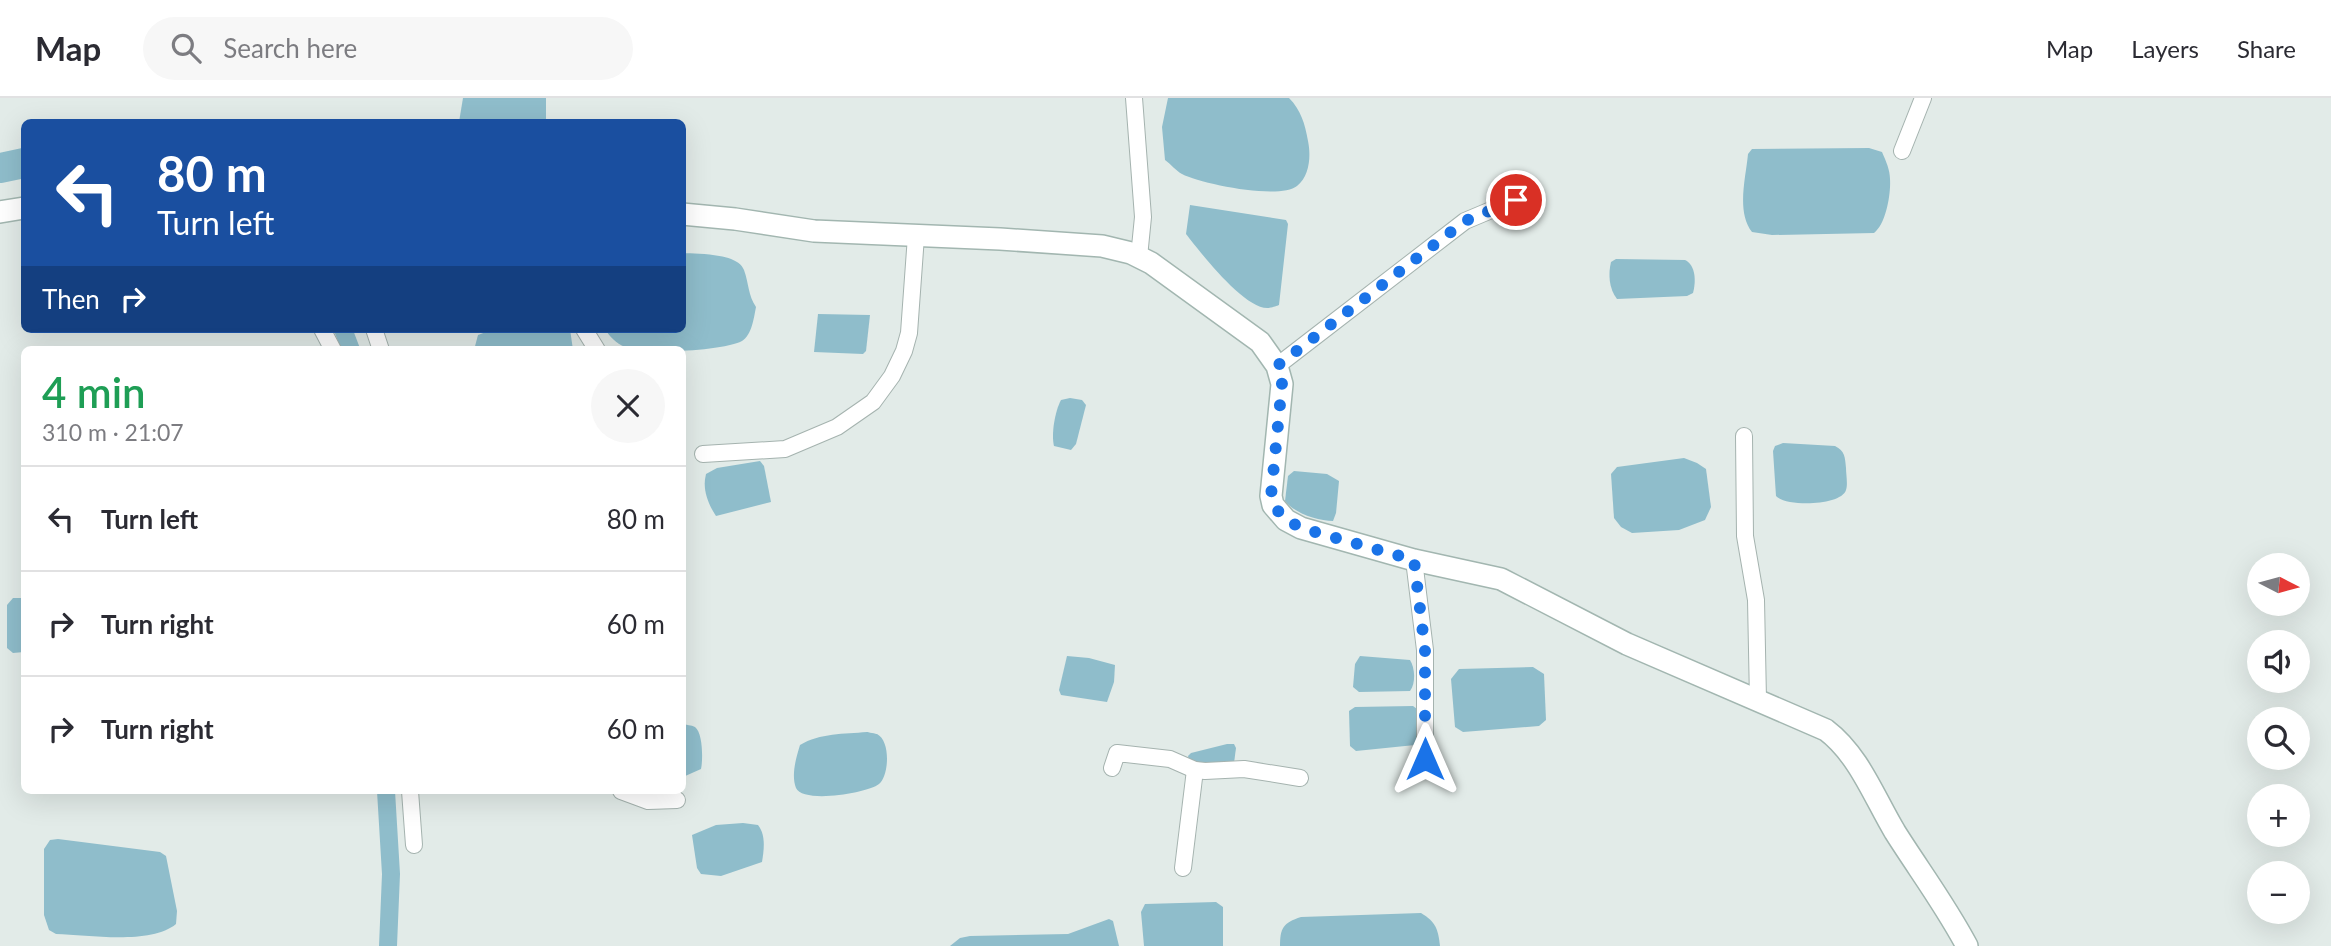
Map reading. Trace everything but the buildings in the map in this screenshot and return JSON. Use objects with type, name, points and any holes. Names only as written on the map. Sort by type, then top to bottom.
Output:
[{"type":"street","points":[[1134,98],[1143,217],[1139,257]]},
{"type":"street","points":[[1902,151],[1923,98]]},
{"type":"street","points":[[1277,366],[1465,221],[1516,200]]},
{"type":"street","points":[[0,212],[21,208]]},
{"type":"street","points":[[686,214],[735,219],[806,231],[1102,246],[1151,263],[1260,342],[1277,366],[1282,384],[1271,496],[1273,505],[1286,520],[1301,528],[1414,560],[1501,579],[1627,644],[1826,730],[1850,753],[1888,820],[1967,946]]},
{"type":"street","points":[[703,454],[785,449],[837,427],[873,402],[892,376],[909,333],[916,236]]},
{"type":"street","points":[[1744,436],[1745,536],[1756,600],[1758,700]]},
{"type":"street","points":[[1414,560],[1425,650],[1425,759]]},
{"type":"street","points":[[1112,768],[1117,753],[1170,759],[1195,770],[1244,769],[1300,778]]},
{"type":"street","points":[[1182,868],[1195,770]]},
{"type":"street","points":[[410,794],[414,845]]},
{"type":"street","points":[[630,794],[648,800],[677,800]]},
{"type":"water","points":[[463,98],[546,98],[546,119],[460,119]]},
{"type":"water","points":[[1168,98],[1289,98],[1299,112],[1307,135],[1309,159],[1305,177],[1297,186],[1288,190],[1258,191],[1222,186],[1182,174],[1165,160],[1162,127]]},
{"type":"water","points":[[1869,148],[1882,152],[1890,176],[1887,208],[1882,223],[1874,233],[1772,235],[1752,232],[1744,215],[1743,205],[1748,154],[1752,149]]},
{"type":"water","points":[[1190,205],[1286,220],[1288,224],[1279,305],[1268,308],[1247,300],[1212,266],[1186,234]]},
{"type":"water","points":[[686,253],[726,257],[740,264],[744,270],[756,307],[752,326],[742,341],[718,347],[686,350],[686,346],[623,346],[608,333],[686,333]]},
{"type":"water","points":[[1616,259],[1685,260],[1689,262],[1694,274],[1693,293],[1687,296],[1617,299],[1609,276],[1611,262]]},
{"type":"water","points":[[818,314],[870,315],[866,351],[863,354],[814,352]]},
{"type":"water","points":[[571,333],[572,346],[475,346],[478,335]]},
{"type":"water","points":[[1061,400],[1082,400],[1086,405],[1076,444],[1071,450],[1054,446],[1053,435]]},
{"type":"water","points":[[1783,443],[1835,446],[1841,450],[1845,458],[1847,482],[1842,495],[1813,503],[1790,502],[1776,496],[1773,451],[1775,446]]},
{"type":"water","points":[[1684,458],[1706,469],[1711,507],[1705,520],[1679,530],[1632,533],[1621,527],[1614,518],[1611,474],[1617,467]]},
{"type":"water","points":[[760,461],[764,466],[771,502],[716,516],[707,496],[706,474],[717,468]]},
{"type":"water","points":[[1294,471],[1327,474],[1339,481],[1333,521],[1307,516],[1285,501],[1288,476]]},
{"type":"water","points":[[13,598],[21,598],[21,652],[13,653],[7,648],[7,605]]},
{"type":"water","points":[[1067,656],[1115,665],[1114,682],[1107,702],[1061,695],[1059,690]]},
{"type":"water","points":[[1360,656],[1410,660],[1414,675],[1410,691],[1359,692],[1353,687],[1355,664]]},
{"type":"water","points":[[1533,667],[1544,674],[1546,720],[1539,726],[1463,732],[1455,727],[1451,679],[1459,669]]},
{"type":"water","points":[[1413,706],[1417,709],[1415,745],[1356,751],[1350,746],[1349,711],[1355,707]]},
{"type":"water","points":[[686,725],[698,730],[702,753],[701,769],[686,776]]},
{"type":"water","points":[[867,732],[877,734],[885,744],[885,774],[879,784],[862,791],[822,796],[801,793],[796,788],[794,772],[800,745],[824,736]]},
{"type":"water","points":[[1234,744],[1236,748],[1234,763],[1194,764],[1189,760],[1191,753]]},
{"type":"water","points":[[716,825],[758,825],[761,829],[764,843],[762,862],[721,876],[701,874],[697,868],[692,835]]},
{"type":"water","points":[[50,840],[160,852],[166,856],[177,911],[176,924],[151,935],[136,937],[56,934],[49,930],[44,915],[44,849]]},
{"type":"water","points":[[1216,902],[1223,907],[1223,946],[1144,946],[1141,912],[1145,904]]},
{"type":"water","points":[[1421,913],[1435,926],[1440,946],[1280,946],[1284,927],[1301,917]]},
{"type":"water","points":[[1109,919],[1113,921],[1119,946],[950,946],[960,938],[970,936],[1068,934]]},
{"type":"waterway","points":[[0,168],[21,164]]},
{"type":"waterway","points":[[345,333],[349,346]]},
{"type":"waterway","points":[[386,794],[391,874],[388,946]]},
{"type":"route","points":[[1425,759],[1425,650],[1414,560],[1301,528],[1286,520],[1273,505],[1271,496],[1282,384],[1277,366],[1465,221],[1516,200]]}]
